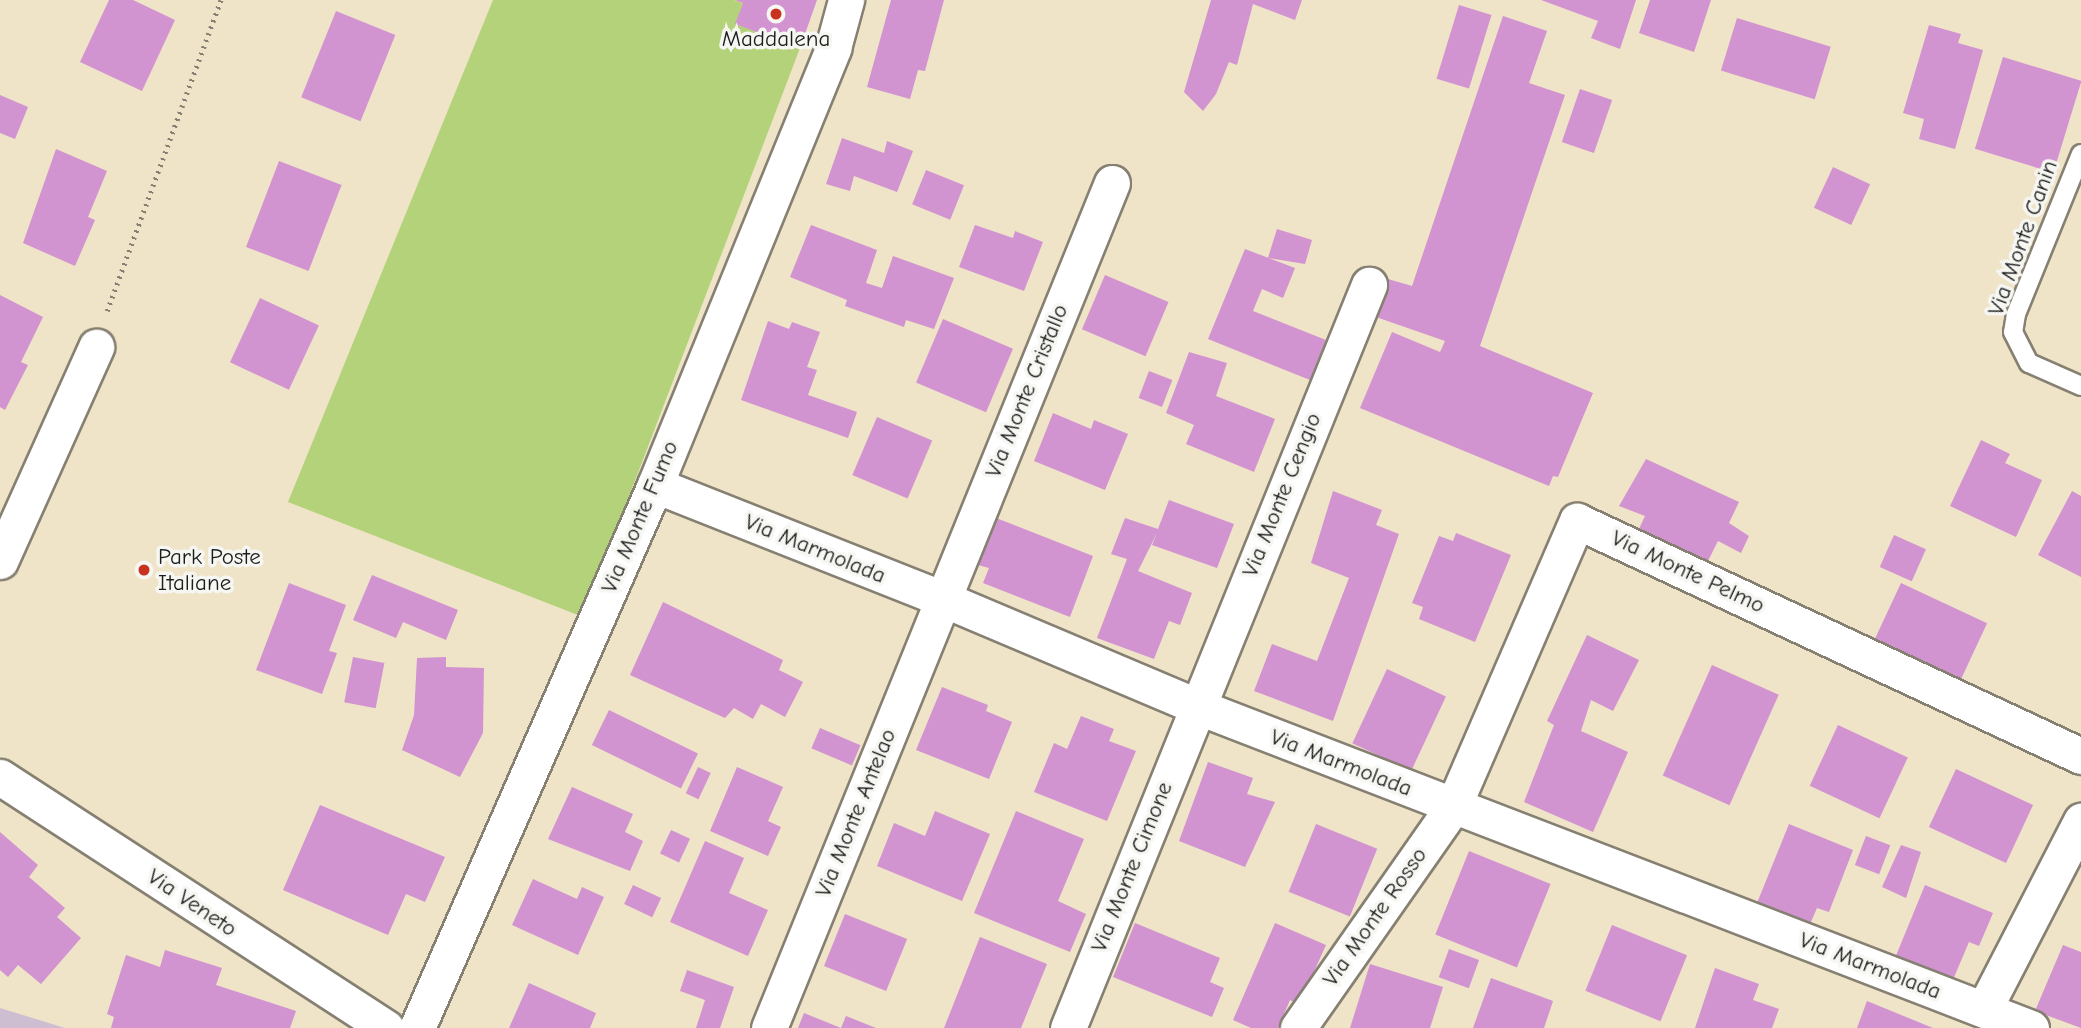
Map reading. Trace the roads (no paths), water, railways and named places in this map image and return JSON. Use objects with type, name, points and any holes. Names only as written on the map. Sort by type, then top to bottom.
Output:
[{"type":"street","name":"Via Monte Fumo","points":[[417,1028],[655,485],[834,48],[846,0]]},
{"type":"street","name":"Via Monte Cristallo","points":[[943,599],[1112,183]]},
{"type":"street","name":"Via Monte Cengio","points":[[1196,706],[1368,285]]},
{"type":"street","points":[[0,561],[96,346]]},
{"type":"street","name":"Via Marmolada","points":[[655,485],[943,599],[1196,706],[2031,1028]]},
{"type":"street","name":"Via Monte Pelmo","points":[[1453,807],[1577,520],[2081,756]]},
{"type":"street","name":"Via Monte Antelao","points":[[769,1028],[943,599]]},
{"type":"street","name":"Via Monte Cimone","points":[[1068,1028],[1196,706]]},
{"type":"street","name":"Via Veneto","points":[[0,777],[386,1028]]},
{"type":"street","name":"Via Monte Rosso","points":[[1297,1028],[1453,807]]},
{"type":"street","points":[[1984,1009],[2081,821]]},
{"type":"lane","name":"Via Monte Canin","points":[[2081,154],[2016,314],[2013,332],[2029,363],[2081,386]]},
{"type":"place","name":"Maddalena","points":[[776,14]]},
{"type":"place","name":"Park Poste Italiane","points":[[144,570]]}]
